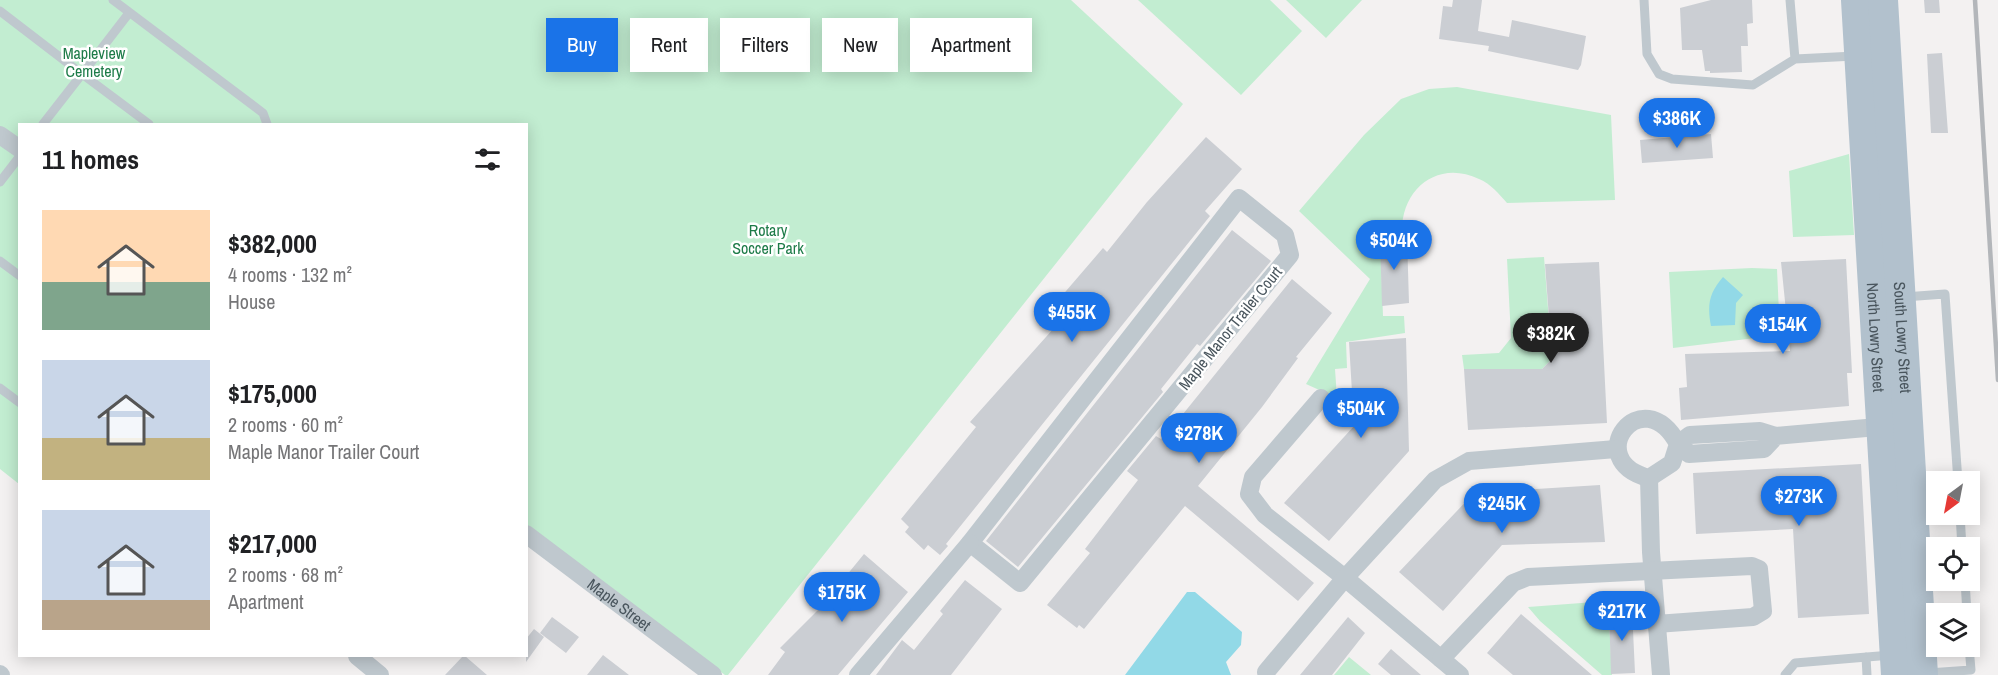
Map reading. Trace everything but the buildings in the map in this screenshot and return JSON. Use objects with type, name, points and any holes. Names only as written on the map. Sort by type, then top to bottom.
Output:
[{"type":"main road","name":"North Lowry Street","points":[[1856,0],[1859,56],[1895,426]]},
{"type":"main road","name":"South Lowry Street","points":[[1882,0],[1901,297],[1895,426],[1909,669]]},
{"type":"street","points":[[0,135],[18,148]]},
{"type":"street","name":"Maple Manor Trailer Court","points":[[858,675],[970,543],[1239,198],[1285,235],[1290,255],[1020,583],[970,543]]},
{"type":"street","points":[[1321,398],[1253,477],[1249,494],[1265,515],[1346,578],[1460,675]]},
{"type":"street","points":[[1680,444],[1671,431],[1655,420],[1643,417],[1630,423],[1620,433],[1616,450],[1624,465],[1634,474],[1649,478],[1672,463],[1680,444],[1690,435],[1760,431],[1776,436],[1895,426]]},
{"type":"street","points":[[1266,672],[1346,578],[1435,480],[1470,461],[1616,450]]},
{"type":"street","points":[[1649,478],[1656,624],[1661,675]]},
{"type":"street","name":"Maple Street","points":[[528,536],[692,669],[713,675]]},
{"type":"street","points":[[1442,659],[1513,583],[1528,578],[1752,566],[1759,569],[1763,611],[1753,617],[1656,624]]},
{"type":"street","points":[[358,657],[380,675]]},
{"type":"lane","points":[[113,0],[262,113],[267,123]]},
{"type":"lane","points":[[1644,0],[1647,54],[1659,74],[1696,83],[1753,85],[1795,59],[1859,56]]},
{"type":"lane","points":[[1790,0],[1795,59]]},
{"type":"lane","points":[[0,10],[148,123]]},
{"type":"lane","points":[[45,123],[129,13]]},
{"type":"lane","points":[[0,182],[18,159]]},
{"type":"lane","points":[[0,261],[18,274]]},
{"type":"lane","points":[[1901,297],[1944,294],[1957,471]]},
{"type":"lane","points":[[0,388],[18,401]]},
{"type":"lane","points":[[1785,675],[1795,663],[1866,657],[1909,669],[1971,670],[1970,657]]},
{"type":"lane","points":[[1866,657],[1867,675]]},
{"type":"green space","name":"Rotary Soccer Park","points":[[0,0],[1071,0],[1183,104],[728,675],[528,527],[528,123],[18,123],[18,483],[0,469]]},
{"type":"green space","points":[[1138,0],[1270,0],[1302,31],[1241,95]]},
{"type":"green space","points":[[1286,0],[1362,0],[1326,38]]},
{"type":"green space","points":[[1457,87],[1611,115],[1615,200],[1507,203],[1487,184],[1464,174],[1450,173],[1436,176],[1425,182],[1415,191],[1408,203],[1403,217],[1402,232],[1380,236],[1383,316],[1404,316],[1405,333],[1346,342],[1347,368],[1335,369],[1337,398],[1306,384],[1370,279],[1299,211],[1364,135],[1401,99],[1429,89]]},
{"type":"green space","points":[[1849,154],[1854,235],[1793,237],[1789,171]]},
{"type":"green space","points":[[1544,257],[1552,359],[1542,369],[1464,369],[1462,355],[1499,353],[1511,338],[1507,259]]},
{"type":"green space","points":[[1777,269],[1780,335],[1673,348],[1669,272]]},
{"type":"green space","points":[[1608,601],[1612,675],[1602,675],[1540,621],[1528,607]]},
{"type":"green space","points":[[1349,657],[1371,675],[1334,675]]},
{"type":"water","points":[[1723,277],[1743,295],[1736,303],[1735,325],[1711,326],[1710,300]]},
{"type":"water","points":[[1187,592],[1195,592],[1242,632],[1241,645],[1226,662],[1231,675],[1125,675]]},
{"type":"railway","points":[[1975,0],[1998,380]]},
{"type":"park label","name":"Mapleview Cemetery","points":[[94,62]]}]
